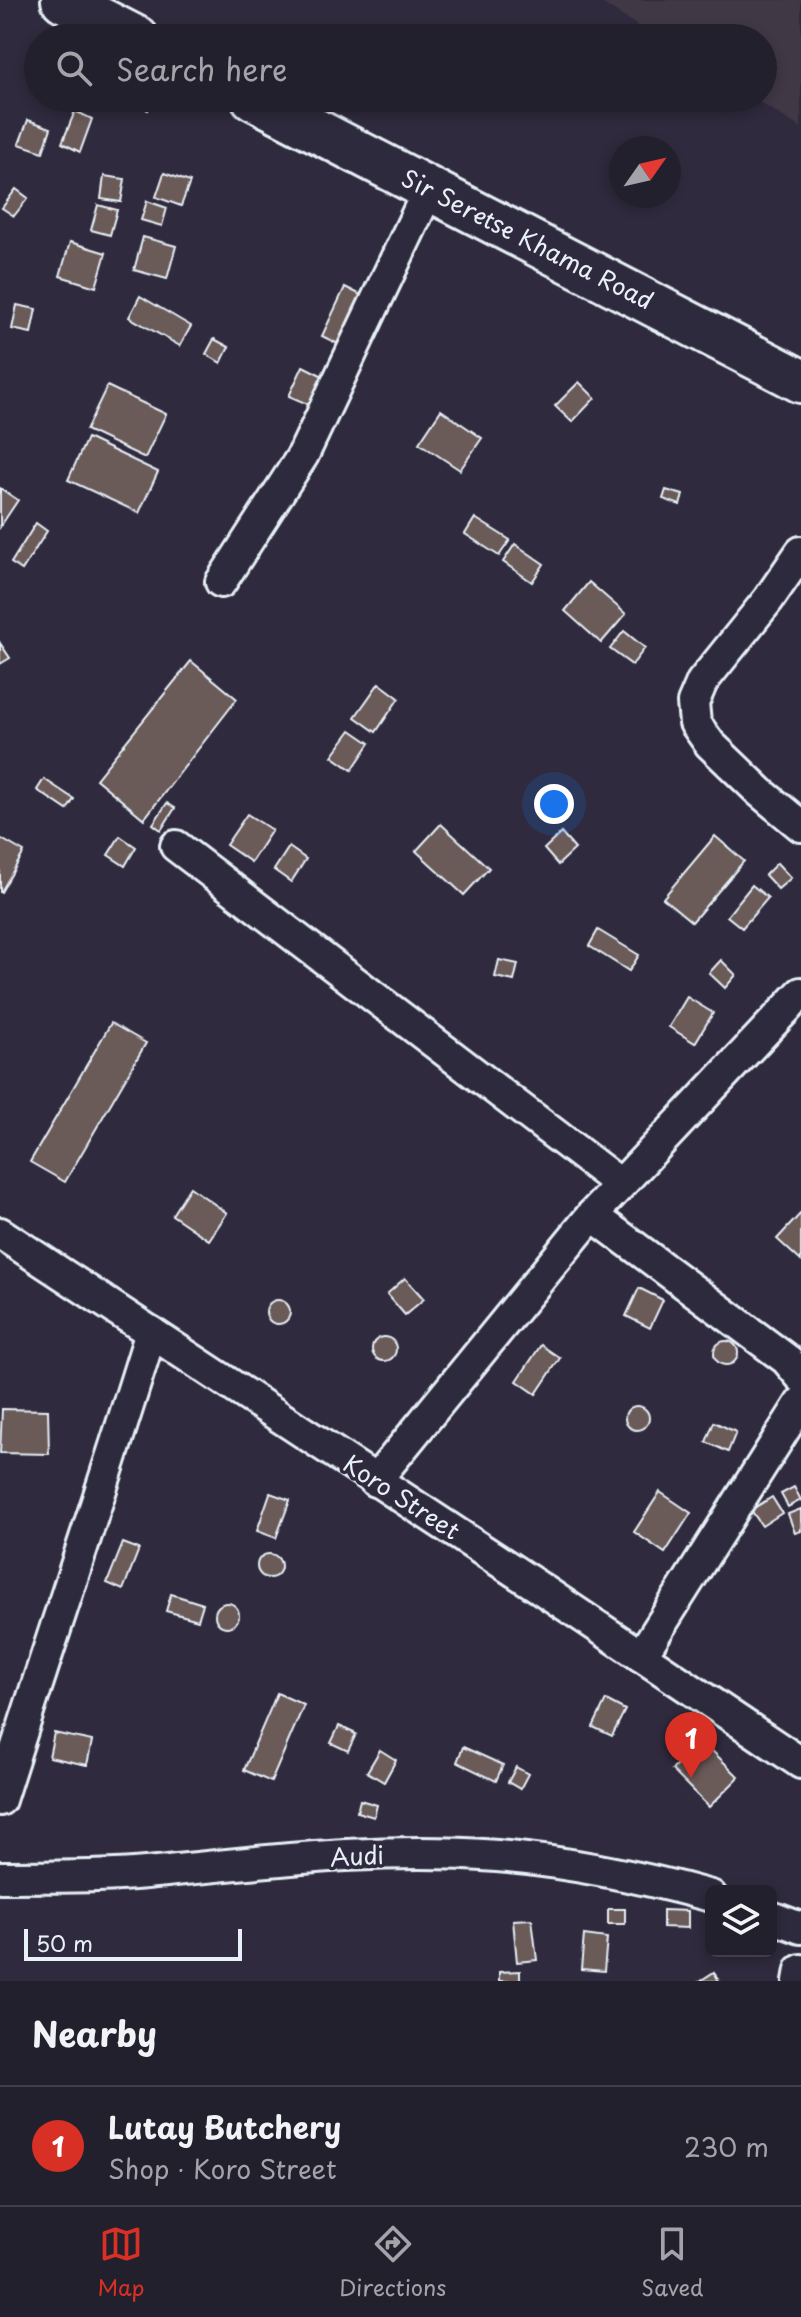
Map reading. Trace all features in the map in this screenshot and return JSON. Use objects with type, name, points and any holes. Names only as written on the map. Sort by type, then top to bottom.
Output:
[{"type":"main road","points":[[63,0],[110,24]]},
{"type":"main road","name":"Sir Seretse Khama Road","points":[[280,112],[801,381]]},
{"type":"street","points":[[221,582],[303,455],[429,189]]},
{"type":"street","points":[[801,552],[768,600],[702,682],[693,703],[695,723],[710,744],[801,826]]},
{"type":"street","points":[[176,846],[620,1184]]},
{"type":"street","points":[[375,1481],[592,1215],[801,993]]},
{"type":"street","points":[[592,1215],[786,1359],[801,1377]]},
{"type":"street","name":"Koro Street","points":[[0,1233],[801,1763]]},
{"type":"street","points":[[0,1800],[134,1393],[151,1332]]},
{"type":"street","points":[[641,1656],[801,1403]]},
{"type":"street","name":"Audi","points":[[0,1877],[142,1874],[205,1866],[380,1854],[496,1856],[634,1876],[705,1894]]},
{"type":"street","points":[[777,1919],[801,1928]]},
{"type":"street","points":[[799,1981],[801,1970]]},
{"type":"shaded area","points":[[597,0],[801,0],[801,128],[775,112],[777,24],[635,24]]},
{"type":"building","points":[[75,112],[92,119],[80,152],[62,143]]},
{"type":"building","points":[[28,120],[51,128],[43,152],[19,144]]},
{"type":"building","points":[[164,173],[190,182],[181,206],[156,197]]},
{"type":"building","points":[[104,176],[125,179],[121,202],[101,199]]},
{"type":"building","points":[[16,189],[28,198],[14,216],[2,208]]},
{"type":"building","points":[[147,201],[167,208],[162,226],[141,220]]},
{"type":"building","points":[[98,205],[117,210],[110,235],[91,230]]},
{"type":"building","points":[[143,237],[176,246],[167,279],[134,270]]},
{"type":"building","points":[[70,242],[106,253],[96,287],[60,276]]},
{"type":"building","points":[[345,287],[363,296],[340,345],[322,336]]},
{"type":"building","points":[[140,296],[191,326],[180,346],[129,317]]},
{"type":"building","points":[[17,305],[36,309],[31,333],[12,329]]},
{"type":"building","points":[[214,339],[229,347],[221,363],[206,354]]},
{"type":"building","points":[[303,366],[325,377],[312,406],[289,396]]},
{"type":"building","points":[[579,382],[595,398],[572,422],[555,406]]},
{"type":"building","points":[[107,386],[166,414],[145,458],[86,430]]},
{"type":"building","points":[[441,410],[482,438],[460,470],[419,443]]},
{"type":"building","points":[[87,438],[158,472],[139,513],[68,480]]},
{"type":"building","points":[[0,488],[18,500],[0,527]]},
{"type":"building","points":[[666,490],[683,495],[680,505],[663,499]]},
{"type":"building","points":[[475,518],[510,540],[499,556],[465,534]]},
{"type":"building","points":[[36,523],[47,531],[22,570],[11,563]]},
{"type":"building","points":[[515,544],[544,564],[532,582],[503,562]]},
{"type":"building","points":[[589,582],[626,614],[601,643],[565,611]]},
{"type":"building","points":[[624,631],[645,648],[632,665],[610,649]]},
{"type":"building","points":[[0,643],[10,658],[0,664]]},
{"type":"building","points":[[191,661],[237,699],[144,819],[96,779]]},
{"type":"building","points":[[379,683],[399,698],[376,732],[355,717]]},
{"type":"building","points":[[351,730],[370,743],[352,770],[332,756]]},
{"type":"building","points":[[44,779],[74,799],[67,810],[37,790]]},
{"type":"building","points":[[167,803],[175,808],[161,830],[153,824]]},
{"type":"building","points":[[247,814],[272,830],[251,862],[226,845]]},
{"type":"building","points":[[441,824],[489,868],[464,895],[416,851]]},
{"type":"building","points":[[561,833],[575,849],[558,865],[544,849]]},
{"type":"building","points":[[120,836],[136,847],[125,866],[108,855]]},
{"type":"building","points":[[715,836],[744,861],[692,922],[663,898]]},
{"type":"building","points":[[0,838],[24,852],[1,892],[0,892]]},
{"type":"building","points":[[289,847],[306,859],[291,882],[274,870]]},
{"type":"building","points":[[777,863],[791,878],[778,889],[765,875]]},
{"type":"building","points":[[752,885],[768,898],[742,928],[727,916]]},
{"type":"building","points":[[598,930],[639,955],[629,971],[589,946]]},
{"type":"building","points":[[499,960],[518,964],[514,981],[495,977]]},
{"type":"building","points":[[721,960],[736,975],[725,988],[709,973]]},
{"type":"building","points":[[687,997],[713,1013],[695,1043],[669,1027]]},
{"type":"building","points":[[111,1023],[146,1043],[65,1182],[30,1162]]},
{"type":"building","points":[[190,1187],[227,1213],[209,1240],[172,1215]]},
{"type":"building","points":[[801,1213],[801,1261],[777,1239]]},
{"type":"building","points":[[405,1278],[424,1299],[405,1315],[387,1294]]},
{"type":"building","points":[[639,1288],[663,1300],[650,1328],[626,1316]]},
{"type":"building","points":[[278,1300],[286,1304],[290,1312],[286,1320],[278,1324],[270,1320],[266,1312],[270,1304]]},
{"type":"building","points":[[384,1337],[392,1341],[396,1349],[392,1357],[384,1361],[376,1357],[372,1349],[376,1341]]},
{"type":"building","points":[[726,1341],[734,1345],[738,1353],[734,1361],[726,1365],[718,1361],[714,1353],[718,1345]]},
{"type":"building","points":[[541,1345],[560,1358],[536,1394],[517,1381]]},
{"type":"building","points":[[637,1406],[645,1410],[649,1418],[645,1426],[637,1430],[629,1426],[625,1418],[629,1410]]},
{"type":"building","points":[[2,1409],[48,1410],[49,1454],[0,1453]]},
{"type":"building","points":[[714,1422],[736,1432],[728,1452],[706,1442]]},
{"type":"building","points":[[794,1487],[801,1500],[788,1507],[781,1494]]},
{"type":"building","points":[[660,1492],[691,1513],[665,1553],[634,1532]]},
{"type":"building","points":[[270,1493],[290,1500],[276,1538],[257,1531]]},
{"type":"building","points":[[772,1497],[782,1513],[762,1526],[751,1510]]},
{"type":"building","points":[[801,1509],[801,1531],[795,1533],[788,1514]]},
{"type":"building","points":[[123,1543],[139,1549],[123,1590],[107,1583]]},
{"type":"building","points":[[269,1554],[277,1558],[281,1566],[277,1574],[269,1578],[261,1574],[257,1566],[261,1558]]},
{"type":"building","points":[[171,1594],[203,1604],[198,1620],[166,1611]]},
{"type":"building","points":[[227,1603],[235,1607],[239,1615],[235,1623],[227,1627],[219,1623],[215,1615],[219,1607]]},
{"type":"building","points":[[277,1693],[304,1705],[271,1782],[244,1770]]},
{"type":"building","points":[[606,1700],[625,1710],[612,1736],[593,1727]]},
{"type":"building","points":[[339,1726],[356,1734],[348,1751],[331,1743]]},
{"type":"building","points":[[54,1733],[92,1741],[87,1765],[49,1757]]},
{"type":"building","points":[[701,1740],[739,1777],[709,1807],[672,1770]]},
{"type":"building","points":[[463,1747],[503,1765],[496,1781],[457,1762]]},
{"type":"building","points":[[380,1750],[396,1760],[384,1782],[367,1772]]},
{"type":"building","points":[[516,1767],[528,1774],[520,1789],[508,1782]]},
{"type":"building","points":[[360,1800],[377,1805],[374,1817],[357,1812]]},
{"type":"building","points":[[608,1909],[625,1909],[625,1924],[608,1924]]},
{"type":"building","points":[[663,1910],[688,1911],[688,1928],[663,1927]]},
{"type":"building","points":[[532,1919],[537,1960],[517,1962],[513,1920]]},
{"type":"building","points":[[584,1935],[607,1938],[604,1971],[581,1969]]},
{"type":"building","points":[[520,1971],[520,1981],[499,1981],[499,1972]]},
{"type":"building","points":[[714,1972],[719,1981],[700,1981]]},
{"type":"place","name":"Lutay Butchery","points":[[691,1778]]}]
